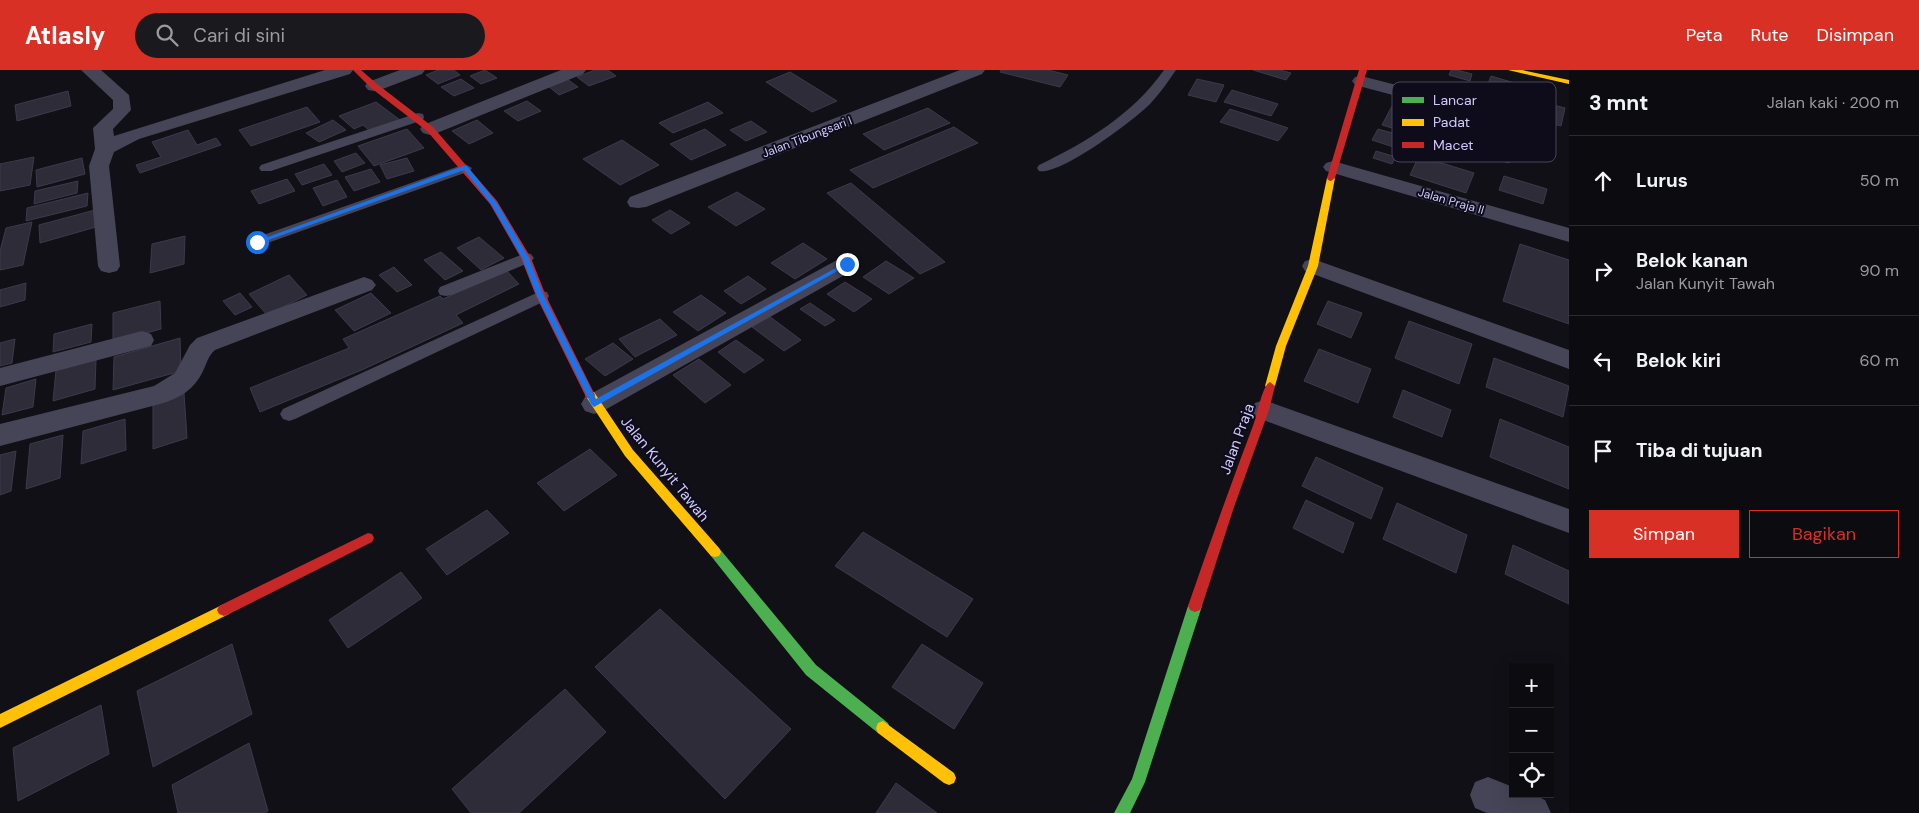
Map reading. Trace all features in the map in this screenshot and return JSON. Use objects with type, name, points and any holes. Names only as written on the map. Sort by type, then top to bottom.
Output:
[{"type":"street","points":[[90,70],[120,95],[122,100],[122,110],[103,128],[105,149],[99,166],[109,266]]},
{"type":"street","points":[[105,149],[132,135],[344,70]]},
{"type":"street","name":"Jalan Kunyit Tawah","points":[[357,70],[374,86],[424,123],[494,203],[526,258],[541,296],[594,404],[629,453],[739,580],[811,670],[895,738],[949,778]]},
{"type":"street","points":[[374,86],[416,70]]},
{"type":"street","points":[[424,123],[577,70]]},
{"type":"street","name":"Jalan Tibungsari I","points":[[638,202],[976,70]]},
{"type":"street","points":[[1512,70],[1569,82]]},
{"type":"street","points":[[1362,76],[1392,85]]},
{"type":"street","name":"Jalan Praja","points":[[1122,813],[1138,782],[1228,507],[1264,410],[1281,346],[1313,266],[1333,167],[1362,76]]},
{"type":"street","name":"Jalan Praja II","points":[[1333,167],[1569,234]]},
{"type":"street","points":[[594,404],[847,264]]},
{"type":"street","points":[[1313,266],[1569,360]]},
{"type":"street","points":[[0,435],[160,394],[176,386],[186,378],[198,350],[206,344],[364,285]]},
{"type":"street","points":[[0,377],[142,340]]},
{"type":"street","points":[[1264,410],[1569,521]]},
{"type":"street","points":[[0,721],[368,538]]},
{"type":"street","points":[[1488,795],[1532,813]]},
{"type":"lane","points":[[1044,168],[1068,157],[1137,109],[1161,84],[1170,70]]},
{"type":"lane","points":[[266,168],[424,123]]},
{"type":"lane","points":[[257,242],[465,168]]},
{"type":"lane","points":[[446,292],[526,258]]},
{"type":"lane","points":[[289,414],[541,296]]},
{"type":"building","points":[[438,70],[454,70],[460,75],[438,84],[426,75]]},
{"type":"building","points":[[485,70],[497,78],[481,84],[470,76]]},
{"type":"building","points":[[595,70],[608,70],[616,76],[589,86],[577,77]]},
{"type":"building","points":[[1001,70],[1048,70],[1068,75],[1060,87],[1000,72]]},
{"type":"building","points":[[1253,70],[1280,70],[1291,73],[1286,80]]},
{"type":"building","points":[[1451,70],[1472,74],[1470,81],[1449,75]]},
{"type":"building","points":[[790,72],[837,101],[812,112],[766,82]]},
{"type":"building","points":[[1491,76],[1511,82],[1489,82]]},
{"type":"building","points":[[461,79],[474,88],[454,96],[441,87]]},
{"type":"building","points":[[567,79],[578,87],[559,95],[548,86]]},
{"type":"building","points":[[1197,79],[1224,85],[1216,102],[1188,95]]},
{"type":"building","points":[[1232,90],[1278,104],[1271,116],[1224,102]]},
{"type":"building","points":[[68,91],[71,106],[17,121],[15,105]]},
{"type":"building","points":[[527,101],[541,111],[518,121],[504,111]]},
{"type":"building","points":[[376,102],[400,120],[371,132],[363,125],[354,129],[339,116]]},
{"type":"building","points":[[708,102],[723,113],[673,133],[659,123]]},
{"type":"building","points":[[1392,106],[1392,128],[1382,125]]},
{"type":"building","points":[[1556,106],[1565,108],[1561,126],[1556,125]]},
{"type":"building","points":[[307,107],[320,122],[251,146],[239,130]]},
{"type":"building","points":[[928,108],[950,123],[884,150],[863,134]]},
{"type":"building","points":[[1230,109],[1288,128],[1278,141],[1220,122]]},
{"type":"building","points":[[333,120],[346,130],[319,142],[306,133]]},
{"type":"building","points":[[477,120],[493,133],[469,144],[452,131]]},
{"type":"building","points":[[751,121],[767,132],[746,141],[730,130]]},
{"type":"building","points":[[954,127],[978,143],[873,188],[850,170]]},
{"type":"building","points":[[407,129],[424,148],[374,166],[358,146]]},
{"type":"building","points":[[705,129],[726,145],[691,160],[670,144]]},
{"type":"building","points":[[1378,129],[1392,133],[1392,146],[1372,140]]},
{"type":"building","points":[[188,130],[197,145],[216,138],[221,145],[140,173],[136,165],[161,157],[152,142]]},
{"type":"building","points":[[622,140],[659,165],[620,185],[583,159]]},
{"type":"building","points":[[1376,151],[1392,156],[1393,162],[1392,164],[1373,158]]},
{"type":"building","points":[[356,153],[365,163],[342,172],[334,161]]},
{"type":"building","points":[[34,157],[30,185],[0,191],[0,164]]},
{"type":"building","points":[[82,158],[85,174],[37,187],[36,170]]},
{"type":"building","points":[[407,158],[414,171],[387,179],[380,165]]},
{"type":"building","points":[[1416,162],[1438,162],[1474,173],[1466,193],[1410,175]]},
{"type":"building","points":[[324,164],[332,175],[302,185],[295,174]]},
{"type":"building","points":[[371,169],[380,182],[354,191],[345,177]]},
{"type":"building","points":[[1504,176],[1547,189],[1543,204],[1499,190]]},
{"type":"building","points":[[287,179],[295,191],[259,204],[251,191]]},
{"type":"building","points":[[337,180],[347,197],[323,206],[313,188]]},
{"type":"building","points":[[78,181],[77,193],[34,204],[35,191]]},
{"type":"building","points":[[851,183],[945,262],[920,274],[827,193]]},
{"type":"building","points":[[737,192],[765,209],[736,226],[708,207]]},
{"type":"building","points":[[88,193],[87,206],[26,221],[27,208]]},
{"type":"building","points":[[95,210],[96,227],[40,243],[39,225]]},
{"type":"building","points":[[670,210],[690,223],[671,234],[652,220]]},
{"type":"building","points":[[32,222],[23,265],[0,270],[0,251],[6,228]]},
{"type":"building","points":[[185,236],[184,264],[150,273],[152,244]]},
{"type":"building","points":[[479,237],[504,258],[481,270],[457,248]]},
{"type":"building","points":[[803,243],[827,259],[795,279],[771,263]]},
{"type":"building","points":[[1520,244],[1569,260],[1569,324],[1503,301]]},
{"type":"building","points":[[441,252],[463,271],[445,280],[424,260]]},
{"type":"building","points":[[886,261],[914,278],[889,294],[863,277]]},
{"type":"building","points":[[394,267],[412,285],[397,292],[379,275]]},
{"type":"building","points":[[505,269],[519,284],[456,315],[463,323],[364,369],[260,412],[250,388],[349,348],[343,339],[440,296],[443,299]]},
{"type":"building","points":[[289,275],[307,295],[267,315],[249,294]]},
{"type":"building","points":[[748,276],[766,289],[741,304],[724,291]]},
{"type":"building","points":[[845,282],[872,299],[854,312],[827,294]]},
{"type":"building","points":[[26,283],[25,300],[0,307],[0,290]]},
{"type":"building","points":[[240,293],[252,307],[235,315],[223,301]]},
{"type":"building","points":[[371,293],[391,313],[354,331],[335,310]]},
{"type":"building","points":[[701,295],[726,313],[698,331],[673,312]]},
{"type":"building","points":[[160,301],[161,329],[113,342],[113,313]]},
{"type":"building","points":[[1328,301],[1362,313],[1351,338],[1317,324]]},
{"type":"building","points":[[810,303],[835,320],[825,326],[800,309]]},
{"type":"building","points":[[769,316],[801,340],[784,351],[752,327]]},
{"type":"building","points":[[660,319],[677,335],[635,357],[619,339]]},
{"type":"building","points":[[1409,321],[1472,344],[1459,384],[1395,358]]},
{"type":"building","points":[[92,324],[91,342],[53,352],[54,334]]},
{"type":"building","points":[[180,338],[181,371],[113,390],[114,357]]},
{"type":"building","points":[[15,339],[12,363],[0,366],[0,343]]},
{"type":"building","points":[[736,340],[764,360],[744,373],[718,352]]},
{"type":"building","points":[[613,343],[633,359],[605,376],[585,359]]},
{"type":"building","points":[[1319,349],[1371,369],[1358,403],[1304,381]]},
{"type":"building","points":[[1494,358],[1569,386],[1563,417],[1486,387]]},
{"type":"building","points":[[96,359],[95,389],[53,401],[56,370]]},
{"type":"building","points":[[699,359],[731,385],[705,403],[673,375]]},
{"type":"building","points":[[36,379],[33,407],[2,415],[6,388]]},
{"type":"building","points":[[1403,390],[1451,410],[1442,437],[1393,417]]},
{"type":"building","points":[[184,393],[187,438],[153,449],[153,402]]},
{"type":"building","points":[[125,419],[126,450],[81,464],[83,431]]},
{"type":"building","points":[[1500,419],[1569,447],[1569,489],[1490,457]]},
{"type":"building","points":[[63,435],[60,478],[26,489],[30,444]]},
{"type":"building","points":[[590,449],[617,475],[564,511],[537,483]]},
{"type":"building","points":[[16,451],[11,491],[0,495],[0,455]]},
{"type":"building","points":[[1316,457],[1383,488],[1371,519],[1302,486]]},
{"type":"building","points":[[1306,500],[1354,523],[1343,553],[1293,528]]},
{"type":"building","points":[[1397,503],[1467,535],[1456,573],[1383,539]]},
{"type":"building","points":[[487,510],[509,533],[447,575],[426,549]]},
{"type":"building","points":[[863,532],[973,599],[947,637],[835,566]]},
{"type":"building","points":[[1513,545],[1569,571],[1569,604],[1505,574]]},
{"type":"building","points":[[401,572],[422,598],[348,648],[329,620]]},
{"type":"building","points":[[660,609],[791,729],[725,799],[595,667]]},
{"type":"building","points":[[232,644],[252,714],[153,767],[137,691]]},
{"type":"building","points":[[922,644],[983,683],[954,729],[892,687]]},
{"type":"building","points":[[565,689],[606,732],[519,813],[471,813],[452,789]]},
{"type":"building","points":[[101,705],[109,754],[18,801],[13,748]]},
{"type":"building","points":[[249,743],[268,811],[265,813],[178,813],[172,785]]},
{"type":"building","points":[[896,783],[937,813],[876,813]]},
{"type":"traffic: fast","points":[[715,552],[811,670],[883,728]]},
{"type":"traffic: fast","points":[[1122,813],[1138,782],[1195,606]]},
{"type":"traffic: slow","points":[[1512,70],[1569,82]]},
{"type":"traffic: slow","points":[[1270,386],[1281,346],[1313,266],[1331,178]]},
{"type":"traffic: slow","points":[[590,395],[629,453],[715,552]]},
{"type":"traffic: slow","points":[[0,721],[224,610]]},
{"type":"traffic: slow","points":[[883,728],[949,778]]},
{"type":"traffic: jam","points":[[357,70],[374,86],[430,129],[494,203],[526,258],[541,296],[590,395]]},
{"type":"traffic: jam","points":[[1331,178],[1363,70]]},
{"type":"traffic: jam","points":[[1195,606],[1228,507],[1264,410],[1270,386]]},
{"type":"traffic: jam","points":[[224,610],[368,538]]},
{"type":"route","points":[[257,242],[465,168],[494,203],[526,258],[541,296],[594,404],[847,264]]}]
